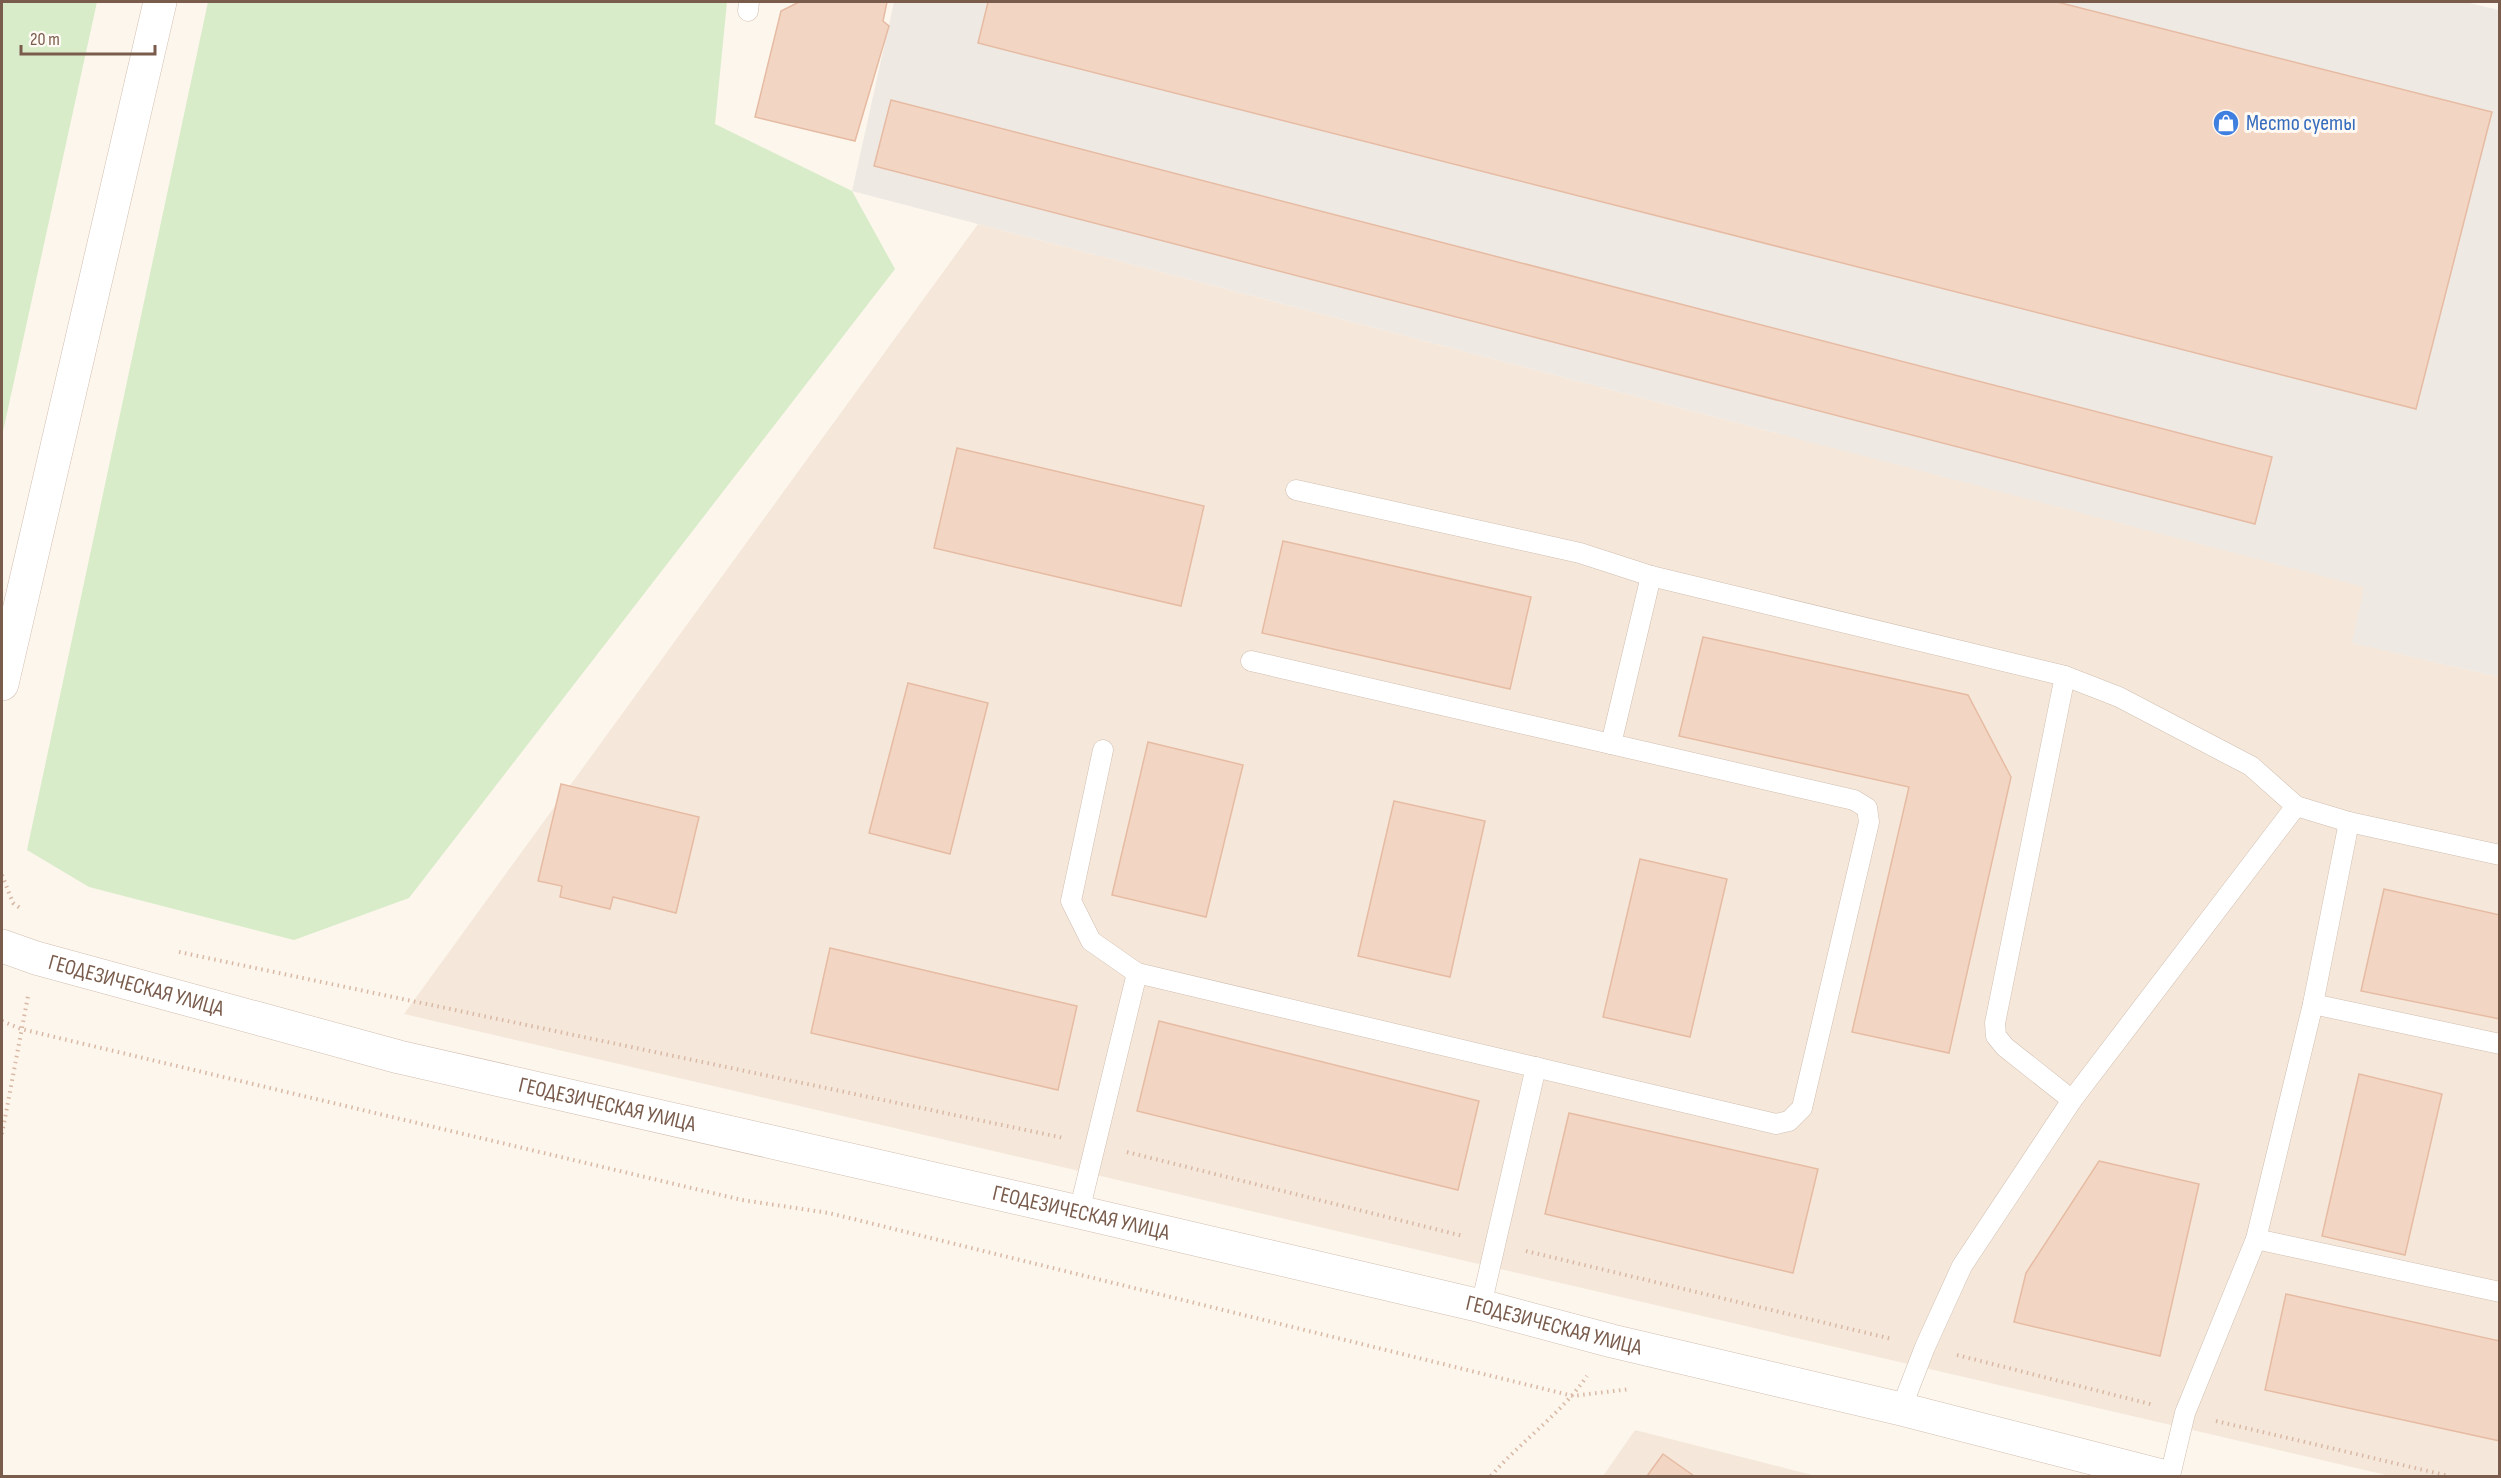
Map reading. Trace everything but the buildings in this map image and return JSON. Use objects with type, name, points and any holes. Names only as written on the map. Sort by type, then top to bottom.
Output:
[{"type":"street","points":[[2,684],[160,2]]},
{"type":"street","name":"ГЕОДЕЗИЧЕСКАЯ УЛИЦА","points":[[2,946],[36,958],[399,1057],[1481,1306],[1612,1341],[1901,1409],[2162,1476]]},
{"type":"lane","points":[[1296,490],[1580,553],[1651,576],[2065,676],[2119,697],[2251,766],[2296,806],[2349,822],[2499,855]]},
{"type":"lane","points":[[1611,744],[1651,576]]},
{"type":"lane","points":[[1103,750],[1071,901],[1091,941],[1137,973],[1776,1124],[1790,1120],[1802,1108],[1869,822],[1867,808],[1854,800],[1251,661]]},
{"type":"lane","points":[[2065,676],[1995,1023],[1996,1036],[2005,1047],[2072,1100]]},
{"type":"lane","points":[[1901,1409],[1925,1347],[1962,1266],[2072,1100],[2296,806]]},
{"type":"lane","points":[[2170,1476],[2185,1413],[2256,1239],[2313,1004],[2349,822]]},
{"type":"lane","points":[[1079,1212],[1137,973]]},
{"type":"lane","points":[[2313,1004],[2499,1044]]},
{"type":"lane","points":[[1481,1306],[1536,1067]]},
{"type":"lane","points":[[2256,1239],[2499,1292]]},
{"type":"path","points":[[2,875],[13,903],[28,913]]},
{"type":"path","points":[[169,951],[1095,1144],[1495,1244],[2449,1476]]},
{"type":"path","points":[[2,1134],[28,996]]},
{"type":"path","points":[[2,1021],[21,1029],[742,1200],[829,1213],[1573,1396],[1629,1388],[1641,1390]]},
{"type":"path","points":[[1491,1476],[1573,1396],[1612,1341]]},
{"type":"shaded area","points":[[894,2],[2465,2],[2499,10],[2499,677],[2352,643],[2364,587],[852,191]]},
{"type":"shaded area","points":[[978,224],[2365,587],[2353,643],[2499,677],[2499,1476],[2390,1476],[404,1014]]},
{"type":"shaded area","points":[[1635,1430],[1816,1476],[1603,1476]]},
{"type":"green space","points":[[2,2],[97,2],[2,436]]},
{"type":"green space","points":[[208,2],[727,2],[715,124],[852,191],[895,269],[409,898],[294,940],[89,887],[27,850]]},
{"type":"place","name":"Место суеты","points":[[2226,123]]}]
